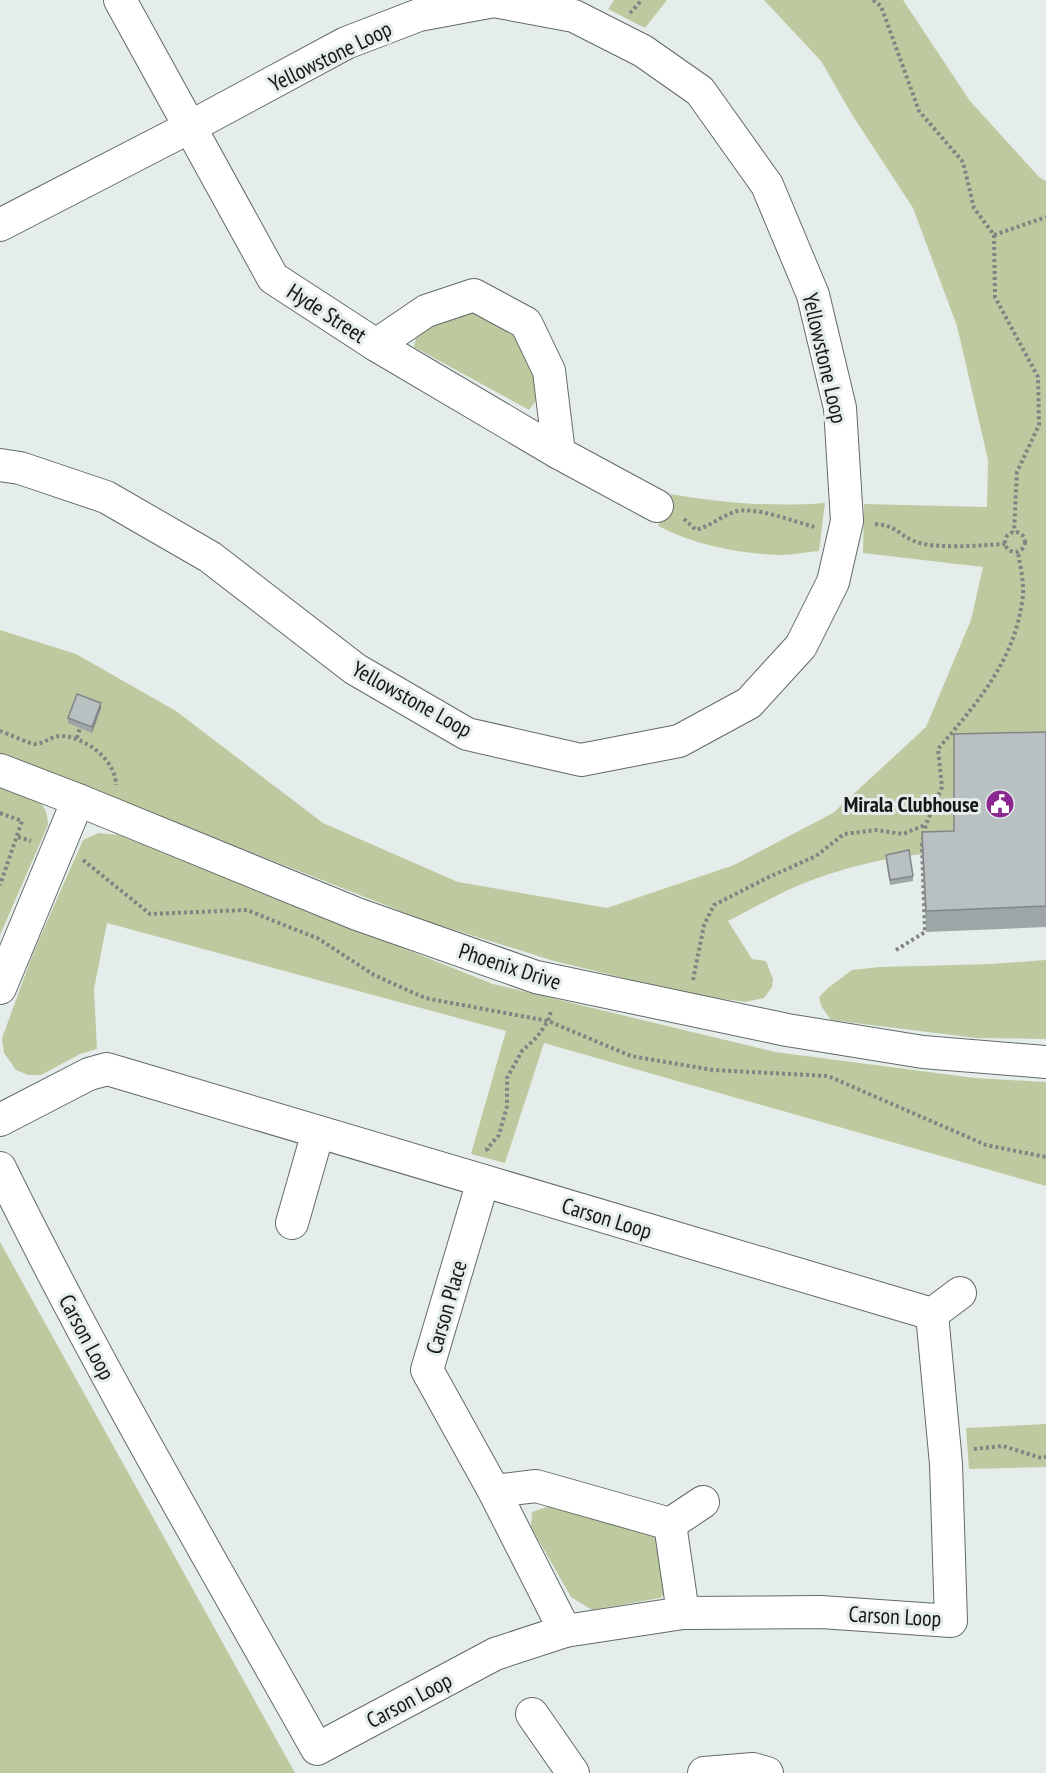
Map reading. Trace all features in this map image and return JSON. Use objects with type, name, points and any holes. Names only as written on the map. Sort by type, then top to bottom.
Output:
[{"type":"street","name":"Hyde Street","points":[[120,0],[273,278],[376,345],[559,453],[657,506]]},
{"type":"street","name":"Yellowstone Loop","points":[[0,225],[346,43],[419,15],[494,1],[574,16],[643,51],[700,91],[767,185],[813,295],[840,408],[847,521],[833,582],[801,646],[749,703],[679,741],[581,760],[467,734],[355,669],[210,557],[106,497],[20,468],[0,465]]},
{"type":"street","points":[[376,345],[426,311],[474,295],[526,323],[549,371],[559,453]]},
{"type":"street","name":"Phoenix Drive","points":[[0,770],[357,914],[536,977],[787,1030],[923,1052],[1046,1062]]},
{"type":"street","points":[[0,988],[78,800]]},
{"type":"street","name":"Carson Loop","points":[[0,1120],[82,1077],[106,1069],[932,1314],[945,1451],[951,1621],[821,1612],[683,1613],[565,1631],[495,1654],[317,1749],[136,1428],[0,1168]]},
{"type":"street","points":[[292,1222],[318,1132]]},
{"type":"street","name":"Carson Place","points":[[483,1181],[427,1370],[494,1491],[565,1631]]},
{"type":"street","points":[[932,1314],[960,1293]]},
{"type":"street","points":[[494,1491],[536,1486],[670,1524],[703,1502]]},
{"type":"street","points":[[670,1524],[683,1613]]},
{"type":"street","points":[[532,1714],[573,1773]]},
{"type":"street","points":[[704,1773],[753,1769],[767,1773]]},
{"type":"path","points":[[873,0],[881,6],[919,111],[963,162],[974,208],[994,235],[995,297],[1038,377],[1039,425],[1017,472],[1014,532]]},
{"type":"path","points":[[994,235],[1046,217]]},
{"type":"path","points":[[1014,532],[1020,533],[1025,539],[1025,547],[1018,552],[1009,550],[1005,544],[1008,535],[1014,532]]},
{"type":"path","points":[[896,950],[925,932],[922,845],[926,825],[942,787],[938,749],[971,711],[995,678],[1016,631],[1023,592],[1018,552]]},
{"type":"path","points":[[77,738],[80,728]]},
{"type":"path","points":[[0,731],[36,744],[59,735],[77,738],[104,756],[116,778],[116,815]]},
{"type":"path","points":[[0,813],[22,821],[0,885]]},
{"type":"path","points":[[685,1010],[704,925],[714,905],[816,856],[844,834],[876,830],[903,834],[926,825]]},
{"type":"path","points":[[483,1181],[489,1155],[487,1149],[499,1135],[507,1106],[507,1078],[522,1051],[537,1037],[548,1020]]},
{"type":"path","points":[[945,1451],[1003,1446],[1041,1458],[1046,1457]]},
{"type":"green space","points":[[614,0],[667,0],[645,28],[608,9]]},
{"type":"green space","points":[[764,0],[903,0],[970,101],[1039,177],[1046,181],[1046,753],[954,852],[877,861],[839,871],[793,888],[728,921],[752,959],[766,961],[773,979],[772,987],[764,998],[745,1002],[689,994],[554,961],[423,920],[0,753],[0,630],[76,654],[176,711],[323,823],[458,882],[607,908],[734,865],[833,813],[926,727],[971,620],[983,567],[863,553],[864,504],[987,507],[988,460],[957,326],[913,208],[851,113],[821,61]]},
{"type":"green space","points":[[472,307],[503,317],[534,369],[538,398],[529,410],[414,347],[418,329]]},
{"type":"green space","points":[[671,494],[748,503],[786,505],[825,503],[819,551],[786,555],[765,554],[718,547],[672,533],[658,526]]},
{"type":"green space","points":[[0,785],[33,797],[39,802],[44,807],[48,825],[0,935]]},
{"type":"green space","points":[[99,833],[119,835],[493,984],[775,1052],[975,1078],[1046,1082],[1046,1186],[544,1043],[505,1163],[471,1154],[506,1031],[107,923],[94,989],[97,1049],[80,1054],[41,1075],[28,1075],[16,1070],[4,1053],[2,1038],[34,951],[83,840]]},
{"type":"green space","points":[[1046,960],[1046,1039],[976,1038],[831,1020],[821,1006],[819,997],[852,970]]},
{"type":"green space","points":[[0,1242],[295,1773],[0,1773]]},
{"type":"green space","points":[[1046,1424],[1046,1467],[969,1469],[966,1428]]},
{"type":"green space","points":[[550,1506],[650,1530],[660,1542],[667,1592],[660,1598],[592,1610],[571,1597],[531,1527],[532,1512]]},
{"type":"building","points":[[77,694],[101,703],[92,727],[68,718]]},
{"type":"building","name":"Mirala Clubhouse","points":[[1046,732],[1046,906],[926,911],[922,832],[954,831],[954,734]]},
{"type":"building","points":[[909,850],[913,876],[890,880],[886,855]]},
{"type":"place","name":"Mirala Clubhouse","points":[[1000,804]]}]
